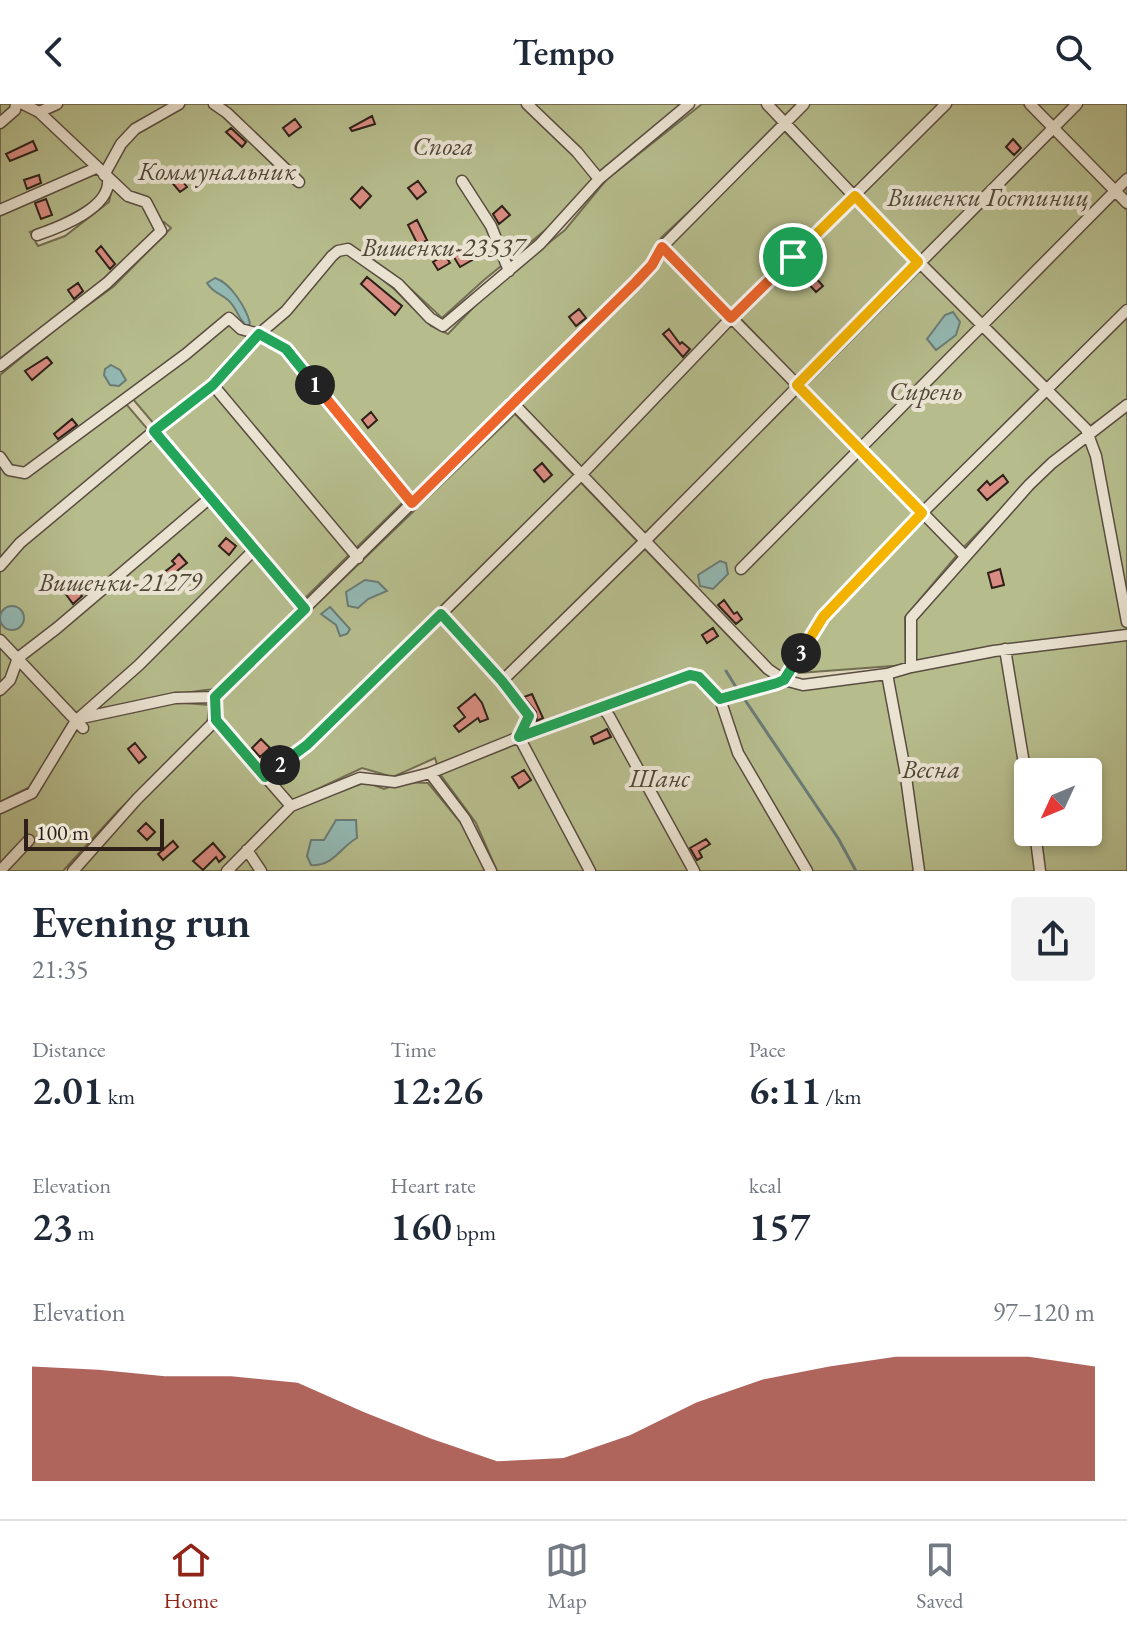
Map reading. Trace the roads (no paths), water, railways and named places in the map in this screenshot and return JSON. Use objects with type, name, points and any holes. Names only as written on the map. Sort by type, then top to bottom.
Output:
[{"type":"street","points":[[0,123],[15,110],[16,104]]},
{"type":"street","points":[[0,366],[107,283],[161,231],[146,202],[128,196],[39,112],[23,104]]},
{"type":"street","points":[[39,112],[57,104]]},
{"type":"street","points":[[0,210],[103,174],[121,144],[135,129],[179,104]]},
{"type":"street","points":[[214,104],[299,182]]},
{"type":"street","points":[[527,104],[577,152],[599,179]]},
{"type":"street","points":[[0,566],[20,543],[213,385],[259,334],[286,311],[338,251],[348,249],[398,284],[430,318],[443,326],[540,244],[599,179],[689,104]]},
{"type":"street","points":[[767,104],[918,262],[1086,429],[1096,456],[1127,622]]},
{"type":"street","points":[[80,724],[175,698],[215,697],[635,283],[652,265],[662,247],[804,104]]},
{"type":"street","points":[[265,777],[307,745],[441,614],[946,104]]},
{"type":"street","points":[[1030,104],[1127,203]]},
{"type":"street","points":[[502,681],[645,541],[1077,104]]},
{"type":"street","points":[[37,235],[62,226],[104,198],[109,189],[103,174]]},
{"type":"street","points":[[741,569],[1127,179]]},
{"type":"street","points":[[462,181],[491,226],[509,271]]},
{"type":"street","points":[[662,247],[965,556]]},
{"type":"street","points":[[720,699],[784,680],[823,617],[922,513],[1127,310]]},
{"type":"street","points":[[0,457],[9,470],[25,473],[186,354],[229,318],[241,329],[259,334],[286,349],[412,503]]},
{"type":"street","points":[[213,385],[358,558]]},
{"type":"street","points":[[512,402],[768,669],[784,680],[803,685],[887,674],[1005,649],[1127,635]]},
{"type":"street","points":[[911,667],[911,618],[1029,485],[1127,405]]},
{"type":"street","points":[[154,431],[305,609]]},
{"type":"street","points":[[0,690],[10,680],[18,658],[210,498]]},
{"type":"street","points":[[0,808],[32,793],[80,724],[254,550]]},
{"type":"street","points":[[441,614],[502,681],[529,716],[519,737]]},
{"type":"street","points":[[0,640],[80,724]]},
{"type":"street","points":[[1005,649],[1023,758]]},
{"type":"street","points":[[887,674],[919,871]]},
{"type":"street","points":[[227,871],[291,806],[360,778],[395,782],[430,773],[690,675],[699,677],[720,699],[738,753],[807,871]]},
{"type":"street","points":[[215,697],[216,720],[291,806]]},
{"type":"street","points":[[602,707],[694,871]]},
{"type":"street","points":[[73,871],[137,799],[216,720]]},
{"type":"street","points":[[519,737],[590,871]]},
{"type":"street","points":[[430,773],[465,819],[491,871]]},
{"type":"street","points":[[0,871],[29,840]]},
{"type":"street","points":[[1037,846],[1040,871]]},
{"type":"street","points":[[247,850],[261,871]]},
{"type":"water","points":[[215,278],[227,285],[237,297],[248,317],[248,327],[231,303],[207,283]]},
{"type":"water","points":[[953,312],[960,322],[956,335],[936,350],[927,339],[945,315]]},
{"type":"water","points":[[111,365],[120,370],[126,380],[119,386],[110,385],[104,375],[105,369]]},
{"type":"water","points":[[720,561],[726,563],[728,574],[713,589],[700,586],[698,575]]},
{"type":"water","points":[[365,580],[378,582],[387,591],[368,599],[358,608],[348,606],[346,592]]},
{"type":"water","points":[[12,606],[21,609],[24,618],[21,627],[12,630],[3,627],[0,618],[3,609]]},
{"type":"water","points":[[330,607],[350,629],[347,634],[340,636],[336,625],[321,614]]},
{"type":"water","points":[[336,820],[356,820],[357,838],[325,863],[311,865],[307,856],[311,840],[324,840]]},
{"type":"waterway","points":[[726,671],[736,687]]},
{"type":"waterway","points":[[745,700],[838,838],[856,871]]},
{"type":"park label","name":"Спога","points":[[443,146]]},
{"type":"park label","name":"Коммунальник","points":[[217,171]]},
{"type":"park label","name":"Вишенки Гостиниц","points":[[988,197]]},
{"type":"park label","name":"Вишенки-23537","points":[[443,247]]},
{"type":"park label","name":"Сирень","points":[[926,391]]},
{"type":"park label","name":"Вишенки-21279","points":[[120,582]]},
{"type":"park label","name":"Весна","points":[[931,769]]},
{"type":"park label","name":"Шанс","points":[[659,778]]}]
